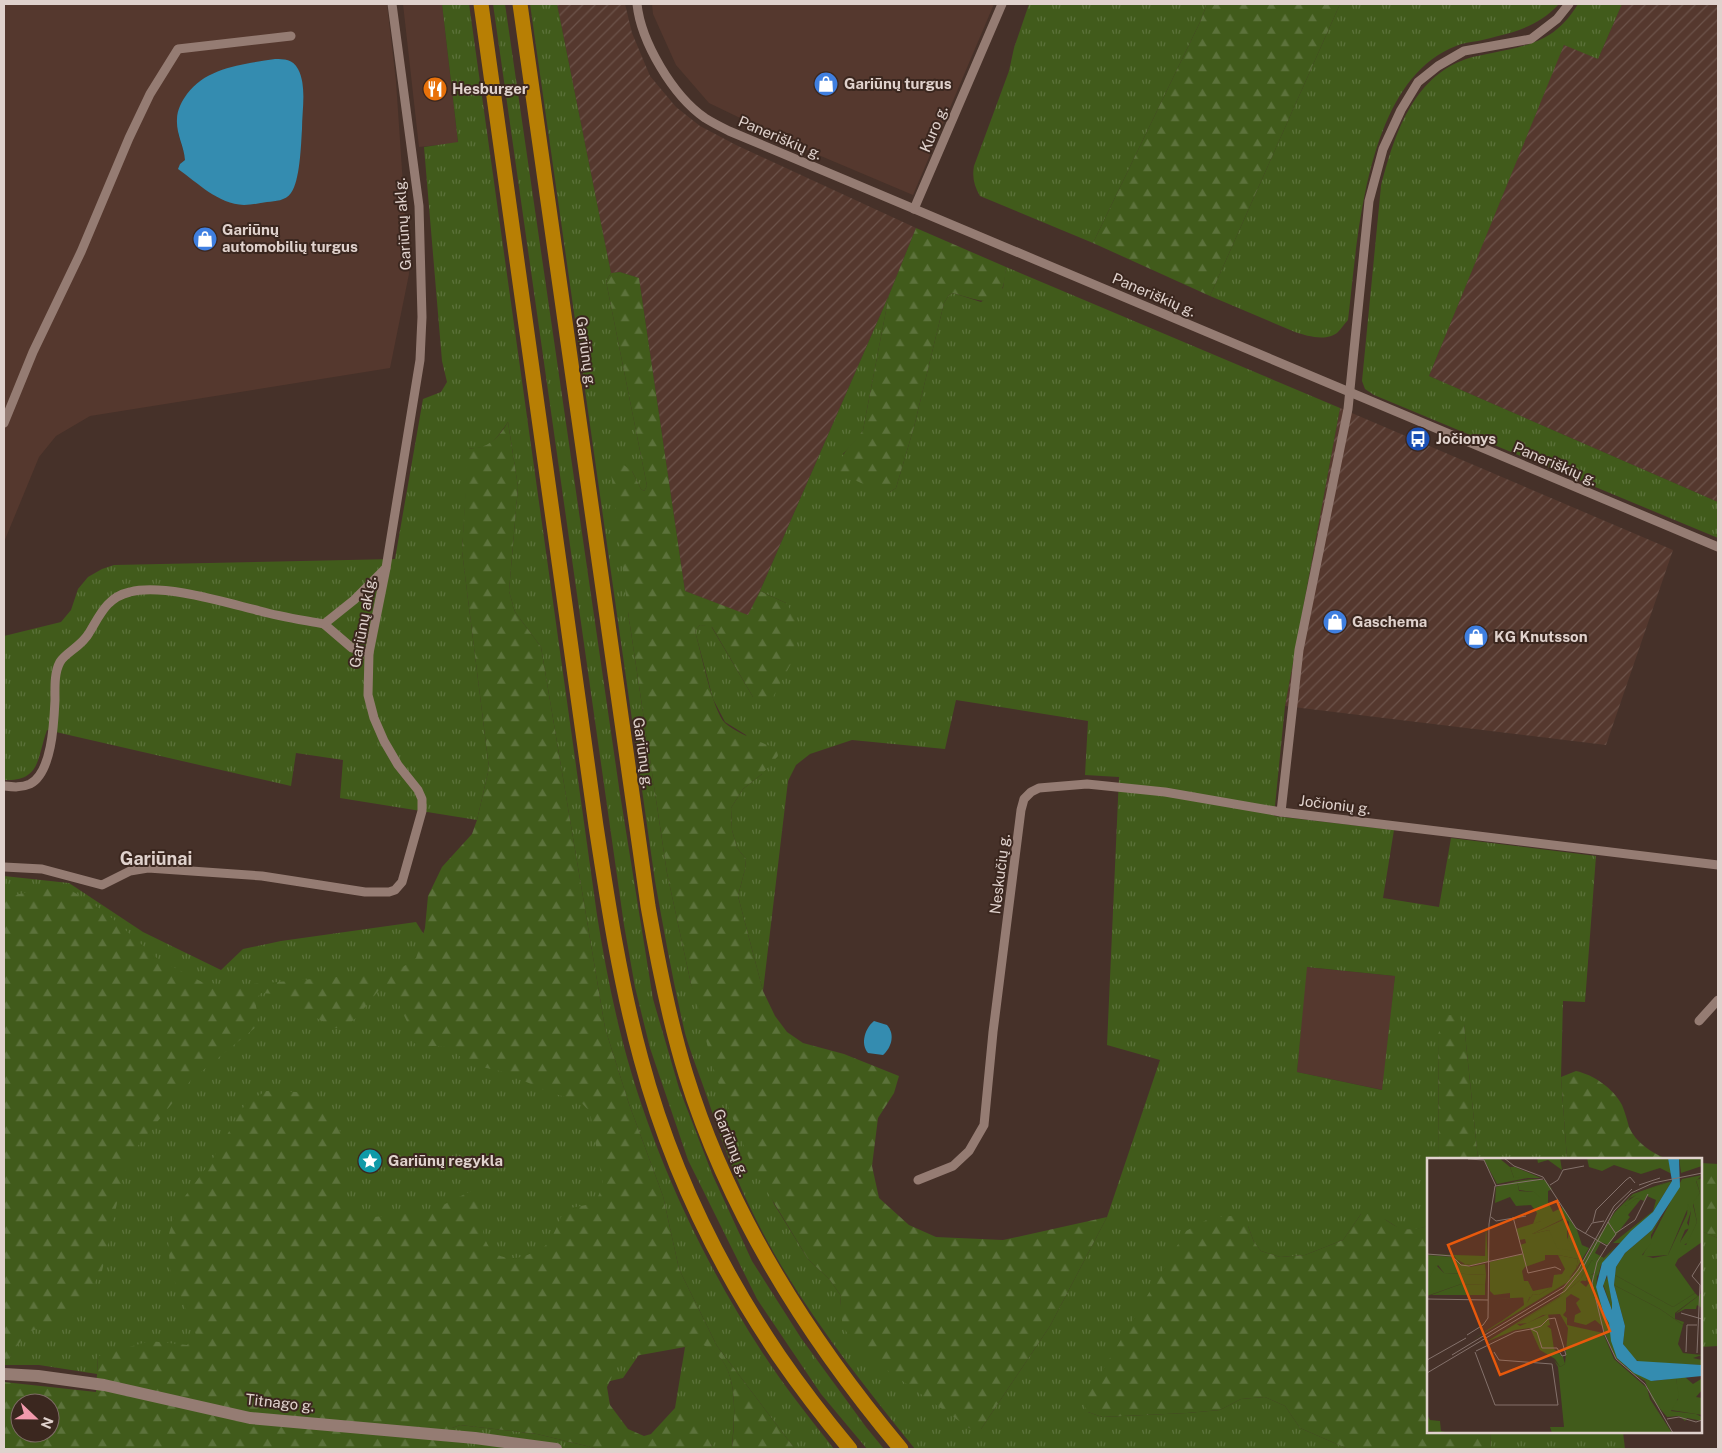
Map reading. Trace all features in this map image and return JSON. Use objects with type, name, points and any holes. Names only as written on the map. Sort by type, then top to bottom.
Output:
[{"type":"highway","points":[[481,4],[596,826],[617,961],[631,1023],[661,1124],[688,1190],[720,1256],[779,1357],[850,1449]]},
{"type":"highway","name":"Gariūnų g.","points":[[520,4],[648,906],[659,967],[686,1075],[707,1134],[729,1186],[757,1242],[809,1328],[841,1374],[901,1449]]},
{"type":"street","name":"Gariūnų aklg.","points":[[4,867],[42,869],[102,885],[130,871],[148,868],[262,876],[365,892],[388,892],[395,890],[402,882],[422,811],[422,799],[384,741],[374,718],[368,695],[369,653],[386,568],[420,360],[422,317],[419,206],[392,4]]},
{"type":"street","name":"Paneriškių g.","points":[[637,4],[644,36],[656,60],[684,97],[704,117],[729,132],[1718,547]]},
{"type":"street","name":"Kuro g.","points":[[914,209],[1002,4]]},
{"type":"street","name":"Jočionių g.","points":[[1569,4],[1557,19],[1531,39],[1464,51],[1438,66],[1418,82],[1401,110],[1383,149],[1369,201],[1350,392],[1299,650],[1281,812],[1718,865]]},
{"type":"street","points":[[4,423],[33,352],[81,252],[129,138],[150,94],[178,49],[291,36]]},
{"type":"street","points":[[324,624],[354,600],[386,568]]},
{"type":"street","points":[[4,786],[21,787],[31,784],[41,774],[52,738],[55,681],[60,661],[86,638],[110,600],[131,591],[163,591],[226,601],[261,612],[324,624],[352,648],[369,653]]},
{"type":"street","name":"Neskučių g.","points":[[918,1180],[953,1166],[969,1151],[984,1125],[990,1061],[1021,810],[1024,799],[1031,792],[1040,788],[1087,784],[1165,792],[1281,812]]},
{"type":"street","points":[[1699,1021],[1718,1000]]},
{"type":"street","name":"Titnago g.","points":[[4,1374],[38,1376],[104,1385],[250,1418],[475,1438],[556,1449]]},
{"type":"shaded area","name":"Gariūnų automobilių turgus","points":[[4,4],[387,4],[396,81],[409,274],[390,368],[90,416],[56,436],[39,457],[4,542]],"holes":[[[284,59],[297,68],[303,87],[301,142],[297,177],[291,193],[278,201],[180,164],[185,160],[185,157],[178,133],[248,64]]]},
{"type":"shaded area","points":[[403,4],[442,4],[458,143],[419,147]]},
{"type":"shaded area","points":[[557,4],[625,4],[632,33],[650,76],[676,107],[700,126],[736,145],[916,228],[889,295],[749,616],[685,591],[639,278],[620,272],[611,273]]},
{"type":"shaded area","name":"Gariūnų turgus","points":[[652,4],[994,4],[913,195],[809,151],[709,103],[676,65],[653,14]]},
{"type":"shaded area","points":[[1622,4],[1718,4],[1718,502],[1429,376],[1564,44],[1598,59]]},
{"type":"shaded area","points":[[1340,408],[1673,550],[1606,745],[1285,706]]},
{"type":"shaded area","points":[[1306,967],[1395,976],[1383,1090],[1297,1072]]},
{"type":"green space","points":[[442,4],[469,4],[597,915],[619,1027],[630,1069],[644,1111],[677,1195],[717,1276],[770,1365],[834,1449],[795,1449],[717,1346],[679,1269],[663,1196],[629,1104],[605,1028],[541,647],[515,612],[509,591],[518,487],[508,422],[497,437],[488,445],[469,448],[462,551],[489,768],[477,820],[340,798],[343,760],[296,753],[291,786],[47,730],[36,766],[31,772],[25,777],[16,780],[4,780],[4,636],[61,622],[71,610],[78,589],[88,577],[102,569],[114,565],[395,559],[423,399],[441,392],[447,382],[442,361],[424,147],[458,142]]},
{"type":"green space","points":[[493,4],[505,4],[620,794],[653,999],[679,1088],[713,1176],[752,1261],[801,1338],[884,1449],[867,1449],[821,1394],[757,1299],[688,1160],[650,1048],[635,987],[624,925]]},
{"type":"green space","points":[[530,4],[557,4],[611,273],[606,281],[647,486],[644,491],[641,489],[632,471],[628,612],[667,873],[691,984],[774,1204],[808,1259],[830,1280],[841,1296],[840,1306],[969,1428],[981,1429],[1050,1326],[1107,1217],[1160,1060],[1107,1045],[1119,777],[1085,775],[1088,721],[956,700],[945,749],[852,740],[810,754],[796,765],[788,781],[763,991],[738,896],[746,859],[737,848],[732,830],[731,808],[743,789],[762,774],[746,735],[725,722],[713,699],[695,631],[700,625],[711,626],[753,697],[786,603],[760,591],[889,295],[863,430],[843,454],[890,492],[896,488],[914,427],[944,303],[949,295],[953,293],[981,302],[1003,288],[1006,267],[1340,408],[1285,706],[1274,816],[1394,830],[1383,898],[1439,907],[1451,838],[1596,856],[1585,1002],[1563,1001],[1561,1077],[1567,1158],[1478,1158],[1464,1024],[1438,1035],[1439,1158],[1427,1158],[1427,1226],[1414,1230],[1400,1229],[1386,1220],[1361,1214],[1343,1240],[1305,1255],[1280,1257],[1261,1251],[1254,1242],[1248,1226],[1088,1412],[1102,1417],[1187,1413],[1220,1410],[1241,1399],[1265,1397],[1285,1406],[1300,1428],[1348,1449],[915,1449],[824,1331],[783,1269],[748,1203],[721,1137],[685,1033],[655,881]],"holes":[[[1307,967],[1395,976],[1382,1090],[1297,1072]]]},
{"type":"green space","points":[[1029,4],[1207,4],[1093,243],[980,196],[973,178],[974,166],[1009,71],[1014,48]]},
{"type":"green space","points":[[1207,4],[1340,4],[1210,296],[1093,243]]},
{"type":"green space","points":[[1340,4],[1559,4],[1532,25],[1456,46],[1426,64],[1402,92],[1384,126],[1372,165],[1356,248],[1348,320],[1333,335],[1317,337],[1295,332],[1210,296]]},
{"type":"green space","points":[[1578,4],[1622,4],[1598,59],[1564,45],[1429,376],[1718,502],[1718,538],[1374,395],[1365,389],[1362,381],[1381,186],[1392,148],[1408,111],[1419,94],[1447,68],[1469,58],[1519,47],[1542,39],[1561,26]]},
{"type":"green space","points":[[916,228],[1006,267],[1001,291],[997,297],[984,301],[953,293],[949,295],[944,303],[914,427],[896,488],[890,492],[882,493],[840,473],[840,466],[847,450],[863,430],[889,295]]},
{"type":"green space","points":[[620,272],[639,278],[685,591],[748,615],[760,591],[786,603],[796,618],[794,658],[773,697],[763,702],[753,697],[712,627],[700,625],[695,631],[707,680],[720,716],[730,727],[777,749],[778,756],[762,774],[743,789],[731,808],[732,830],[737,848],[746,859],[738,896],[763,991],[775,1016],[787,1032],[803,1043],[844,1054],[899,1076],[894,1093],[878,1118],[872,1166],[879,1198],[909,1225],[936,1237],[1003,1240],[1107,1217],[1050,1326],[981,1429],[969,1428],[860,1351],[843,1327],[840,1306],[841,1296],[830,1280],[808,1259],[753,1168],[716,1077],[691,984],[667,873],[628,612],[610,464],[621,463],[632,471],[641,489],[644,491],[647,486],[606,281],[611,273]]},
{"type":"green space","points":[[508,422],[518,487],[509,591],[515,612],[541,647],[605,1028],[629,1104],[663,1196],[679,1269],[717,1346],[795,1449],[732,1449],[734,1401],[728,1371],[721,1358],[710,1348],[694,1342],[685,1347],[635,1356],[617,1366],[607,1387],[610,1405],[628,1429],[644,1436],[651,1434],[675,1408],[687,1409],[702,1423],[711,1435],[712,1444],[710,1449],[599,1449],[537,1434],[460,1425],[452,1428],[452,1449],[4,1449],[4,1382],[96,1392],[98,1356],[150,1341],[187,1345],[196,1335],[170,1269],[168,1237],[177,1207],[212,1160],[246,1103],[266,1091],[297,1092],[337,1122],[347,1154],[341,1178],[343,1197],[354,1212],[374,1217],[431,1211],[473,1190],[482,1194],[483,1234],[487,1242],[492,1250],[499,1255],[514,1258],[533,1253],[547,1244],[555,1232],[565,1209],[586,1205],[597,1199],[603,1185],[590,1112],[580,1101],[551,1093],[504,1072],[469,1064],[449,1047],[422,1047],[414,1043],[411,1030],[392,990],[386,988],[379,990],[357,1017],[344,1028],[334,1028],[275,994],[261,993],[255,1000],[258,1017],[256,1027],[191,1080],[133,1152],[123,1176],[102,1271],[70,1320],[27,1332],[4,1365],[4,896],[7,897],[58,885],[72,891],[105,912],[158,959],[202,982],[231,986],[395,972],[416,958],[425,928],[428,896],[442,867],[472,834],[489,768],[462,551],[468,448],[487,445],[497,437]]},
{"type":"green space","points":[[4,876],[69,883],[143,932],[221,970],[243,949],[281,941],[416,922],[438,957],[563,977],[651,1337],[623,1378],[589,1386],[98,1356],[97,1374],[39,1365],[4,1365],[12,1353],[4,1352]]},
{"type":"green space","points":[[1447,1015],[1457,1015],[1464,1024],[1478,1158],[1439,1158],[1438,1035],[1442,1022]]},
{"type":"green space","points":[[1576,1071],[1596,1079],[1608,1088],[1622,1105],[1629,1127],[1640,1143],[1665,1158],[1567,1158],[1561,1077]]},
{"type":"green space","points":[[1702,1163],[1718,1164],[1718,1238],[1702,1231]]},
{"type":"green space","points":[[1375,1213],[1394,1225],[1405,1229],[1427,1226],[1427,1433],[1491,1433],[1490,1449],[1348,1449],[1300,1428],[1285,1406],[1265,1397],[1241,1399],[1220,1410],[1187,1413],[1102,1417],[1088,1412],[1083,1403],[1186,1231],[1212,1217],[1232,1216],[1248,1226],[1254,1242],[1261,1251],[1280,1257],[1305,1255],[1343,1240],[1361,1214]]},
{"type":"green space","points":[[1702,1231],[1718,1238],[1718,1346],[1702,1347]]},
{"type":"green space","points":[[694,1341],[710,1348],[721,1358],[728,1371],[734,1401],[732,1449],[710,1449],[712,1444],[675,1408],[685,1347]]},
{"type":"green space","points":[[460,1425],[537,1434],[599,1449],[452,1449],[452,1428]]},
{"type":"green space","points":[[1491,1433],[1623,1433],[1625,1449],[1490,1449]]},
{"type":"water","points":[[275,59],[291,61],[301,76],[303,98],[300,153],[296,180],[289,196],[283,199],[244,205],[235,204],[217,197],[178,169],[185,160],[177,116],[187,94],[195,85],[215,72],[239,65]]},
{"type":"water","points":[[874,1021],[887,1025],[891,1032],[890,1044],[883,1055],[868,1053],[864,1045],[866,1032]]},
{"type":"place","name":"Gariūnų turgus","points":[[826,84]]},
{"type":"place","name":"Hesburger","points":[[435,89]]},
{"type":"place","name":"Gariūnų automobilių turgus","points":[[205,239]]},
{"type":"place","name":"Jočionys","points":[[1418,439]]},
{"type":"place","name":"Gaschema","points":[[1335,622]]},
{"type":"place","name":"KG Knutsson","points":[[1476,637]]},
{"type":"place","name":"Gariūnų regykla","points":[[370,1161]]},
{"type":"district","name":"Gariūnai","points":[[156,859]]}]
